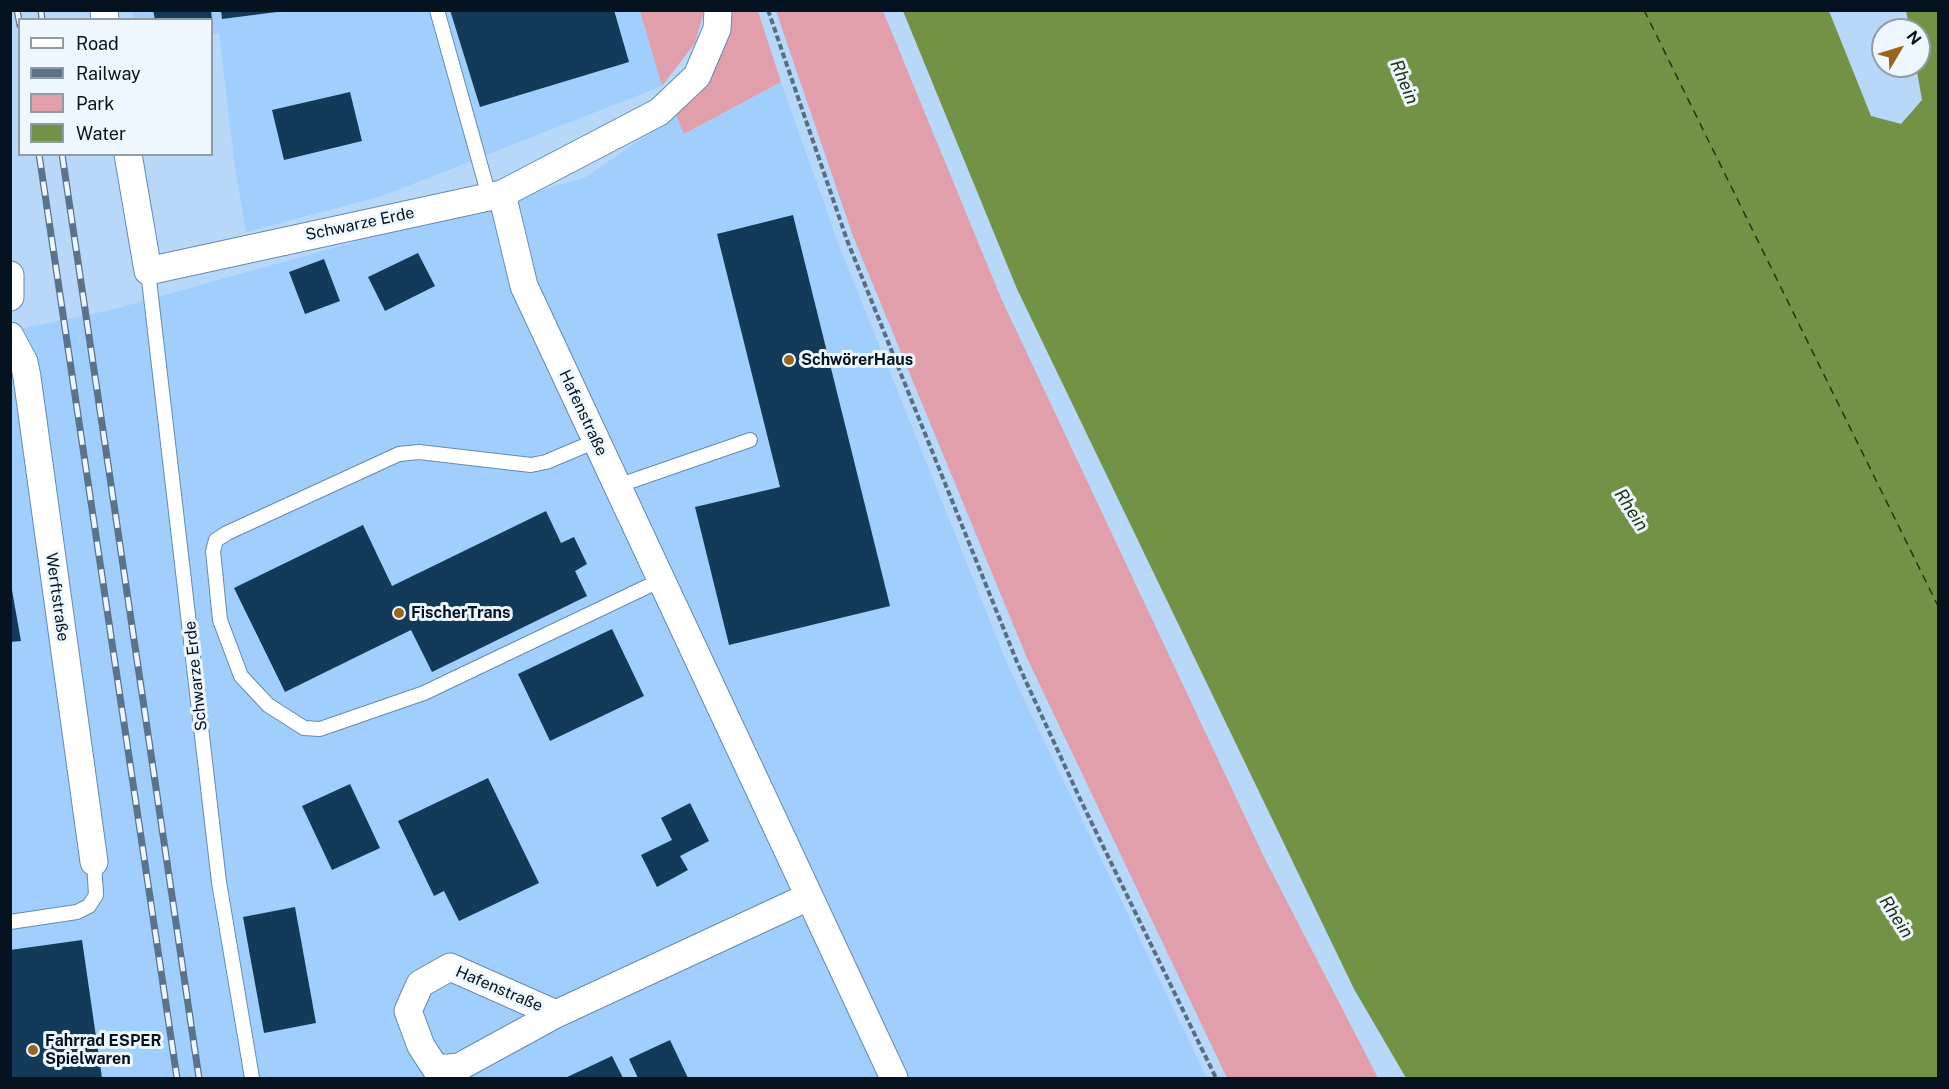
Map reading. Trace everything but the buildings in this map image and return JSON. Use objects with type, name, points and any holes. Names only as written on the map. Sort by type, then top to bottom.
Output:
[{"type":"street","points":[[496,195],[659,112],[696,76],[717,29],[718,10]]},
{"type":"street","name":"Schwarze Erde","points":[[128,156],[148,271],[496,195]]},
{"type":"street","name":"Hafenstraße","points":[[496,195],[524,286],[894,1078]]},
{"type":"street","points":[[10,275],[10,297]]},
{"type":"street","name":"Werftstraße","points":[[10,336],[24,362],[27,377],[94,862]]},
{"type":"street","name":"Hafenstraße","points":[[556,1014],[450,967],[420,984],[408,1011],[430,1074],[459,1067],[556,1014],[808,897]]},
{"type":"lane","points":[[437,10],[496,195]]},
{"type":"lane","name":"Schwarze Erde","points":[[148,271],[219,882],[252,1078]]},
{"type":"lane","points":[[617,486],[750,440]]},
{"type":"lane","points":[[596,441],[546,462],[531,465],[419,452],[399,454],[216,540],[213,551],[220,620],[242,676],[268,705],[304,728],[320,729],[424,693],[661,580]]},
{"type":"lane","points":[[10,922],[77,912],[89,906],[96,895],[94,862]]},
{"type":"path","points":[[768,10],[847,240],[1017,662],[1081,801],[1216,1078]]},
{"type":"shaded area","points":[[132,11],[640,11],[662,86],[382,196],[246,232],[235,168],[219,33],[213,34],[213,18],[134,18]]},
{"type":"shaded area","points":[[781,82],[838,243],[1008,666],[1207,1078],[11,1078],[11,331],[111,310],[584,178],[676,115],[685,134]]},
{"type":"green space","points":[[640,11],[704,11],[695,43],[662,86]]},
{"type":"green space","points":[[732,11],[758,11],[781,82],[684,134],[676,115],[706,86],[729,34]]},
{"type":"green space","points":[[776,11],[883,11],[1001,298],[1264,857],[1378,1078],[1227,1078],[1027,658],[853,236]]},
{"type":"water","name":"Rhein","points":[[903,11],[1829,11],[1871,116],[1901,124],[1922,100],[1918,78],[1931,78],[1931,18],[1907,18],[1906,11],[1938,11],[1938,1078],[1406,1078],[1354,989],[1017,289]]},
{"type":"ferry route","points":[[1644,10],[1938,606]]},
{"type":"railway","points":[[17,10],[19,18]]},
{"type":"railway","points":[[41,10],[42,18]]},
{"type":"railway","points":[[39,156],[177,1078]]},
{"type":"railway","points":[[62,156],[199,1078]]},
{"type":"place","name":"SchwörerHaus","points":[[789,360]]},
{"type":"place","name":"FischerTrans","points":[[399,613]]},
{"type":"place","name":"Fahrrad ESPER Spielwaren","points":[[33,1050]]}]
